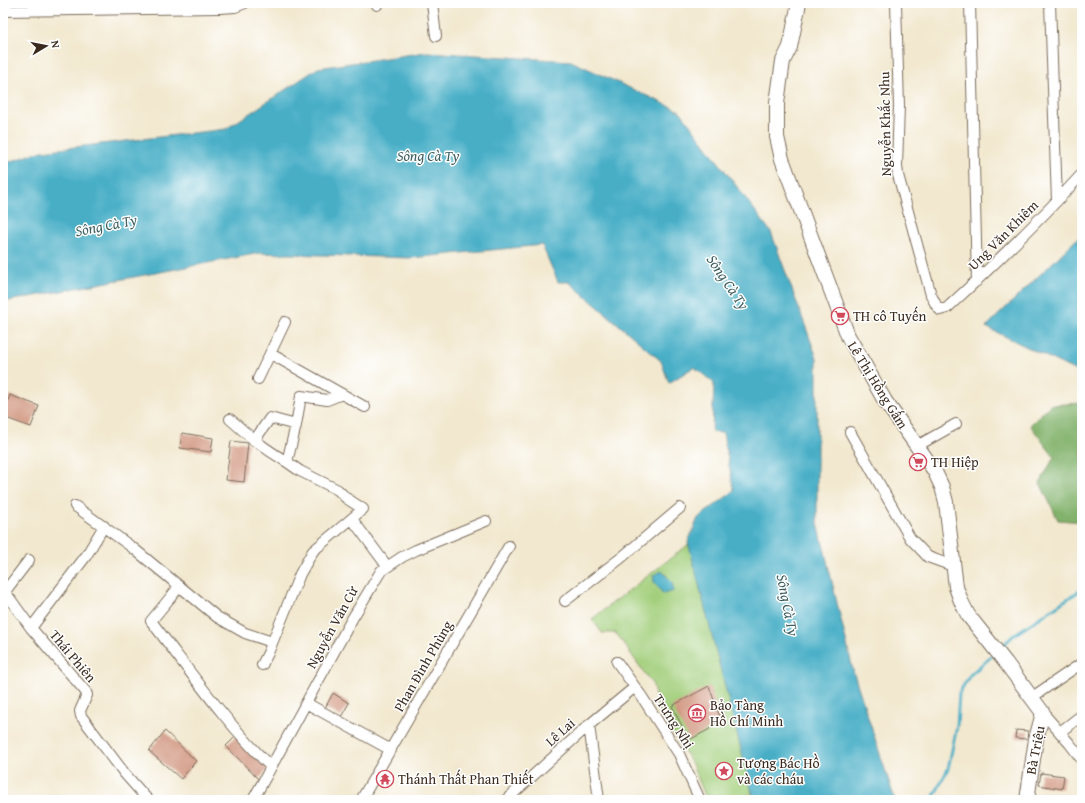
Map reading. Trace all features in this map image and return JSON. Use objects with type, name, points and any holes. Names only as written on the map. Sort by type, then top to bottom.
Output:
[{"type":"street","points":[[3,11],[235,8],[245,3]]},
{"type":"street","points":[[432,3],[436,36]]},
{"type":"street","name":"Lê Thị Hồng Gấm","points":[[798,3],[790,47],[783,61],[777,103],[777,137],[782,159],[848,336],[885,401],[934,470],[942,487],[946,502],[956,587],[961,601],[968,615],[1006,663]]},
{"type":"street","name":"Nguyễn Khắc Nhu","points":[[896,3],[899,106],[898,175],[913,223],[932,295],[940,310]]},
{"type":"street","points":[[970,3],[977,281]]},
{"type":"street","points":[[1050,3],[1057,201]]},
{"type":"street","name":"Ung Văn Khiêm","points":[[940,310],[947,308],[977,281],[1082,174]]},
{"type":"street","points":[[258,379],[286,322]]},
{"type":"street","points":[[271,354],[365,406]]},
{"type":"street","points":[[287,462],[301,396],[327,400],[342,394]]},
{"type":"street","points":[[254,441],[270,418],[296,425]]},
{"type":"street","points":[[230,419],[254,441],[268,451],[300,471],[338,490],[346,498],[364,509],[313,551],[300,574],[262,665]]},
{"type":"street","points":[[917,446],[956,424]]},
{"type":"street","points":[[850,432],[910,538],[928,557],[954,566]]},
{"type":"street","points":[[76,506],[133,548],[210,613],[232,627],[272,642]]},
{"type":"street","points":[[565,602],[621,558],[680,508]]},
{"type":"street","points":[[352,519],[387,566]]},
{"type":"street","name":"Nguyễn Văn Cừ","points":[[253,800],[352,619],[376,579],[387,566],[416,550],[486,521]]},
{"type":"street","points":[[32,628],[86,556],[104,526]]},
{"type":"street","name":"Phan Đình Phùng","points":[[362,800],[509,546]]},
{"type":"street","points":[[4,592],[29,560]]},
{"type":"street","points":[[179,587],[151,621],[205,693],[237,731],[271,767]]},
{"type":"street","name":"Thái Phiên","points":[[4,592],[86,692],[86,698],[80,711],[81,716],[125,774],[148,800]]},
{"type":"street","name":"Trưng Nhị","points":[[617,662],[680,754],[700,800]]},
{"type":"street","points":[[1031,698],[1082,662]]},
{"type":"street","name":"Bà Triệu","points":[[1006,663],[1043,713],[1036,739],[1027,800]]},
{"type":"street","name":"Lê Lai","points":[[506,800],[589,725],[634,687]]},
{"type":"street","points":[[306,703],[391,750]]},
{"type":"street","points":[[1043,713],[1077,752],[1082,760]]},
{"type":"street","points":[[1060,732],[1082,714]]},
{"type":"street","points":[[589,725],[599,800]]},
{"type":"green space","points":[[1082,403],[1082,522],[1058,520],[1040,483],[1054,457],[1030,425],[1050,405]]},
{"type":"green space","points":[[689,544],[750,783],[753,800],[707,800],[692,764],[658,710],[653,685],[616,633],[602,633],[592,619]]},
{"type":"water","name":"Sông Cà Ty","points":[[426,52],[571,61],[680,111],[771,232],[817,358],[817,519],[854,674],[895,800],[754,800],[688,542],[698,518],[734,491],[723,433],[712,432],[714,383],[694,367],[669,383],[661,361],[569,282],[558,282],[542,245],[411,258],[260,253],[3,302],[3,164],[42,151],[226,129],[318,68]]},
{"type":"water","points":[[1082,234],[1082,374],[986,327]]},
{"type":"water","points":[[662,571],[672,582],[674,591],[663,594],[654,582],[653,575]]},
{"type":"building","points":[[10,395],[39,406],[31,427],[3,417],[3,413]]},
{"type":"building","points":[[182,433],[213,438],[211,452],[180,448]]},
{"type":"building","points":[[231,441],[248,443],[244,482],[226,480]]},
{"type":"building","name":"Bảo Tàng Hồ Chí Minh","points":[[709,686],[721,720],[708,730],[689,740],[672,706]]},
{"type":"building","points":[[333,693],[349,703],[341,717],[325,708]]},
{"type":"building","points":[[1016,730],[1028,731],[1027,739],[1015,738]]},
{"type":"building","points":[[165,731],[196,761],[181,779],[149,751]]},
{"type":"building","points":[[236,736],[268,770],[258,779],[226,746]]},
{"type":"building","points":[[1041,773],[1064,776],[1062,789],[1039,785]]},
{"type":"waterway","points":[[999,649],[1014,635],[1082,589]]},
{"type":"waterway","points":[[932,800],[948,769],[957,726],[959,693],[970,675],[994,654]]},
{"type":"place","name":"TH cô Tuyến","points":[[840,316]]},
{"type":"place","name":"TH Hiệp","points":[[918,462]]},
{"type":"place","name":"Bảo Tàng Hồ Chí Minh","points":[[697,713]]},
{"type":"place","name":"Tượng Bác Hồ và các cháu","points":[[724,771]]},
{"type":"place","name":"Thánh Thất Phan Thiết","points":[[385,779]]}]
